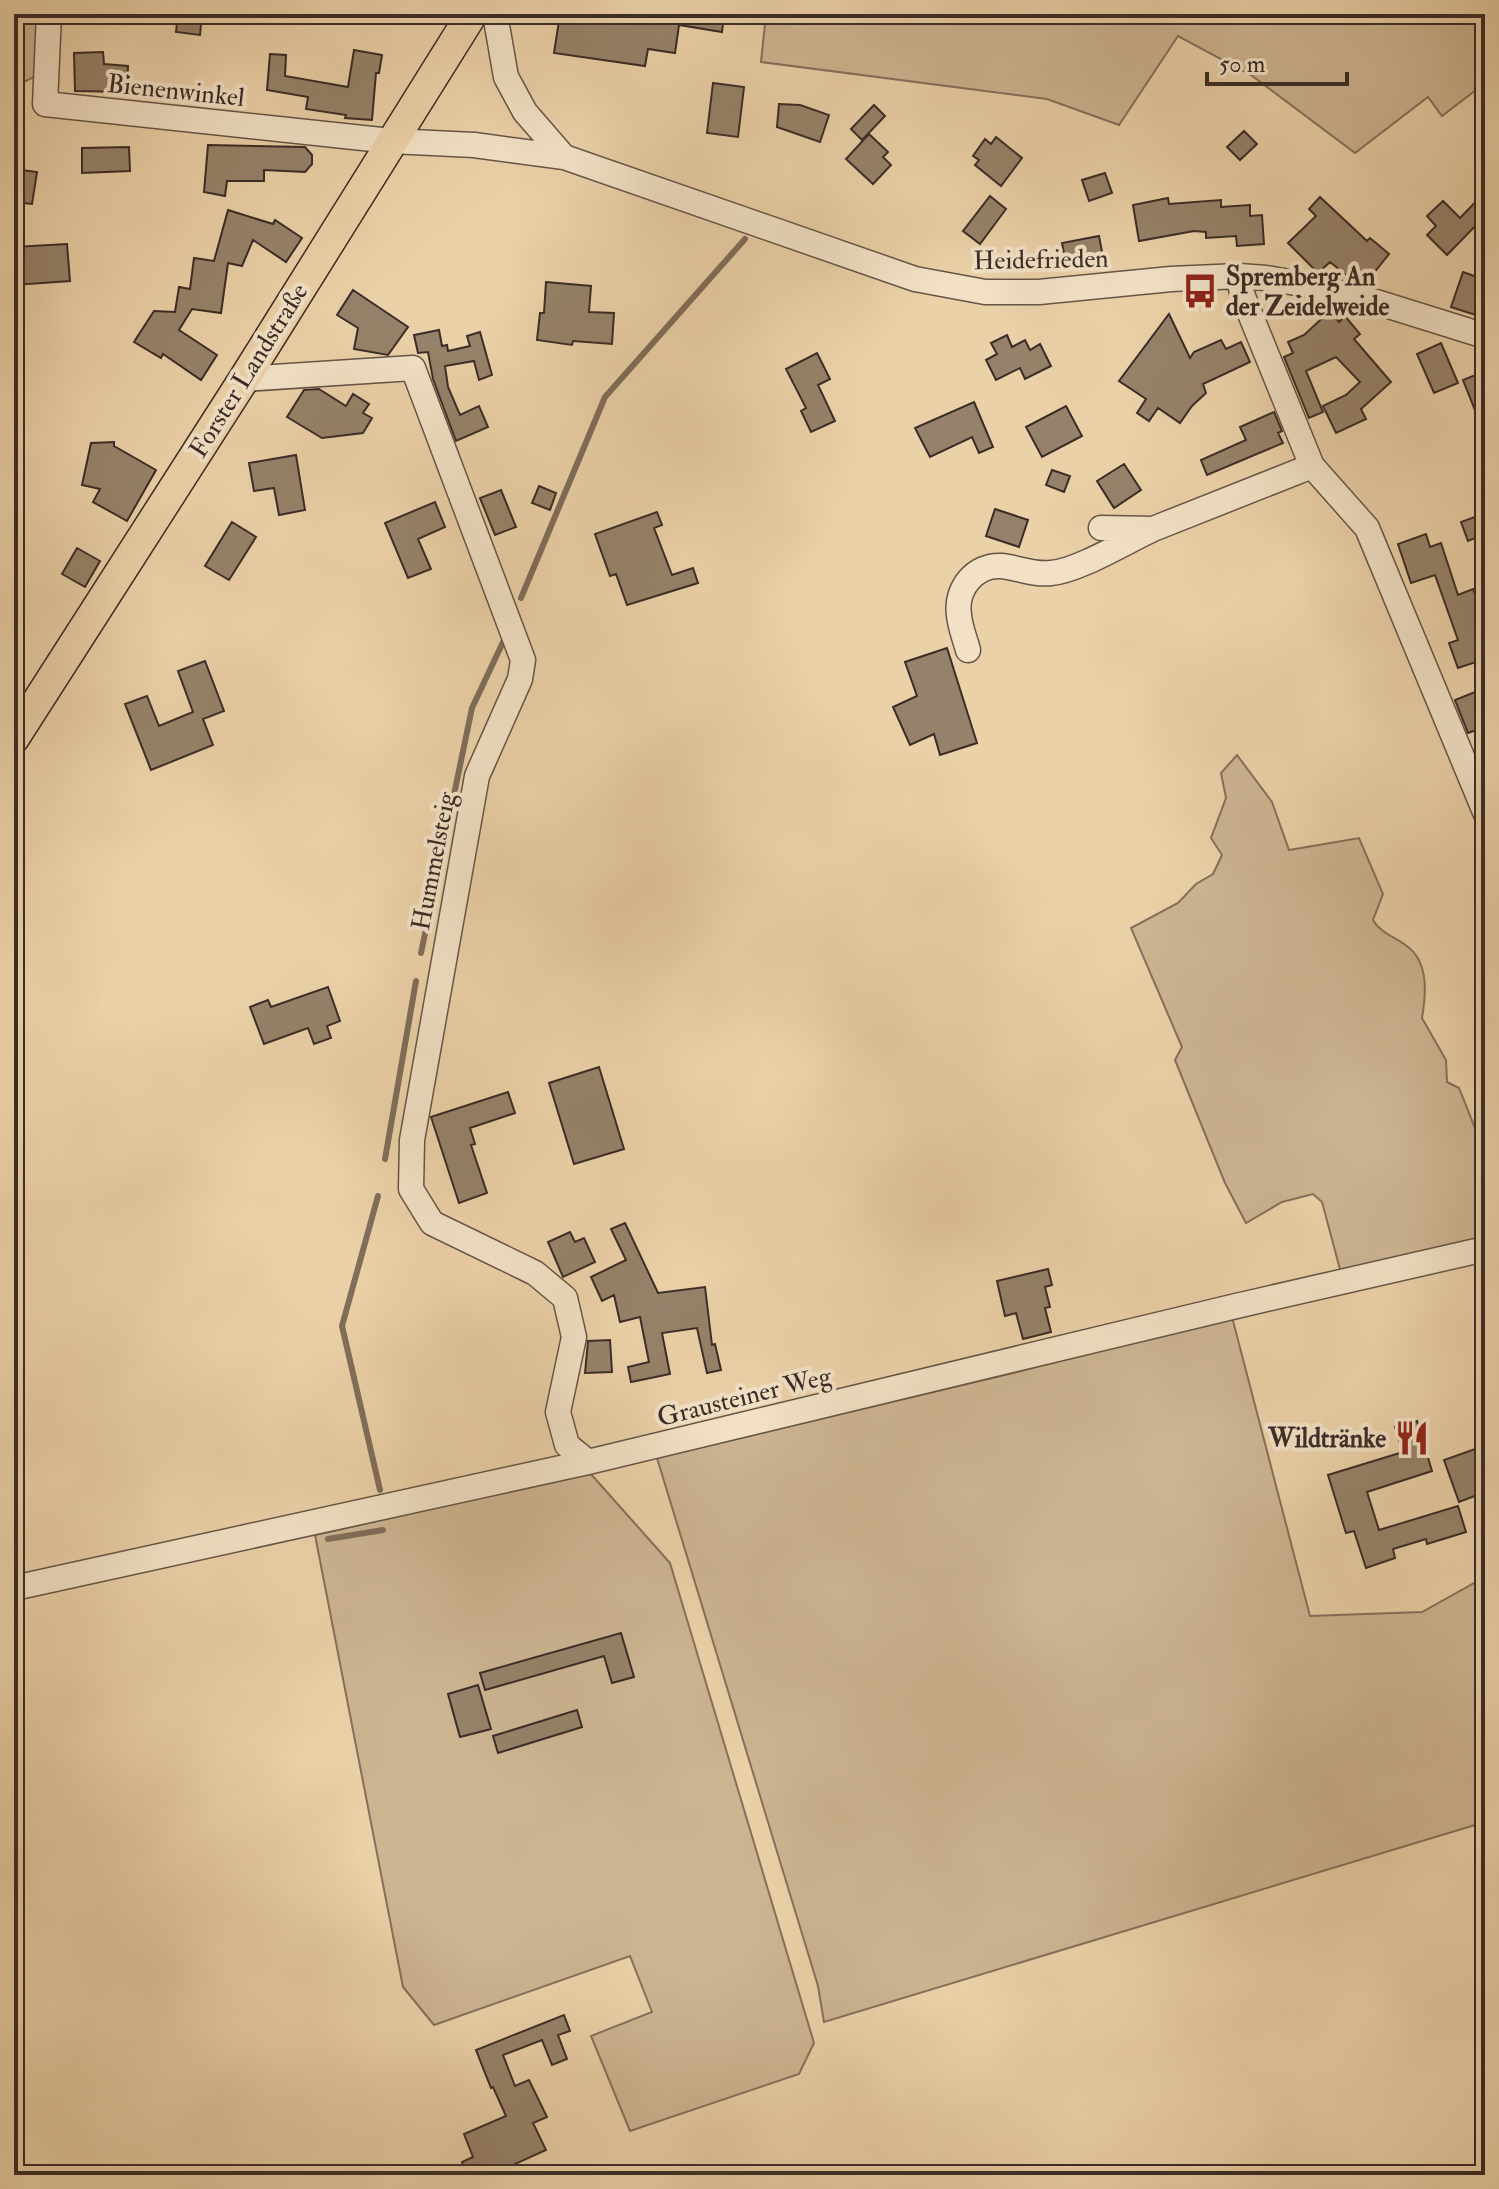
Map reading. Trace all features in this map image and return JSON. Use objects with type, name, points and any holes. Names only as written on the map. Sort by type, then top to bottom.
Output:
[{"type":"main road","name":"Forster Landstraße","points":[[17,729],[244,379],[472,14]]},
{"type":"street","name":"Bienenwinkel","points":[[49,14],[45,104],[391,141]]},
{"type":"street","name":"Heidefrieden","points":[[495,14],[506,77],[525,112],[564,157]]},
{"type":"street","name":"Heidefrieden","points":[[391,141],[474,145],[564,157],[915,279],[985,292],[1039,292],[1171,279],[1239,276],[1308,285],[1485,336]]},
{"type":"street","points":[[1239,276],[1242,294],[1312,466],[1367,528],[1485,812]]},
{"type":"street","name":"Hummelsteig","points":[[244,379],[413,368],[523,660],[520,679],[477,776],[412,1140],[411,1189],[432,1223],[535,1273],[565,1298],[574,1337],[558,1412],[567,1445],[588,1462]]},
{"type":"street","points":[[968,650],[958,612],[965,584],[975,573],[1001,566],[1052,573],[1076,566],[1153,529],[1312,466]]},
{"type":"street","points":[[1101,528],[1153,529]]},
{"type":"street","name":"Grausteiner Weg","points":[[14,1588],[588,1462],[1485,1249]]},
{"type":"shaded area","points":[[14,14],[39,14],[38,75],[14,87]]},
{"type":"shaded area","points":[[766,14],[1485,14],[1485,83],[1442,116],[1428,97],[1355,153],[1251,75],[1178,36],[1119,125],[1047,99],[761,62]]},
{"type":"shaded area","points":[[1237,755],[1272,802],[1289,850],[1359,838],[1383,894],[1373,920],[1384,932],[1408,947],[1420,962],[1425,990],[1422,1018],[1446,1060],[1447,1082],[1459,1088],[1485,1153],[1485,1241],[1341,1273],[1322,1202],[1313,1194],[1282,1202],[1246,1223],[1225,1183],[1175,1060],[1182,1047],[1131,928],[1178,903],[1196,884],[1213,874],[1222,855],[1211,838],[1226,798],[1221,773]]},
{"type":"shaded area","points":[[1232,1317],[1310,1616],[1422,1612],[1485,1577],[1485,1822],[824,2022],[818,1986],[657,1458]]},
{"type":"shaded area","points":[[590,1473],[670,1563],[814,2043],[799,2074],[630,2131],[591,2036],[652,2012],[630,1956],[434,2025],[403,1987],[315,1535]]},
{"type":"building","points":[[178,14],[202,14],[200,35],[176,32]]},
{"type":"building","points":[[560,14],[724,14],[722,32],[679,25],[675,53],[648,49],[645,66],[554,53]]},
{"type":"building","points":[[354,50],[382,55],[379,73],[376,73],[372,120],[345,118],[346,115],[306,109],[308,97],[267,90],[270,54],[286,55],[285,76],[348,87]]},
{"type":"building","points":[[103,52],[104,64],[128,66],[127,92],[75,91],[74,53]]},
{"type":"building","points":[[713,83],[744,87],[738,137],[707,133]]},
{"type":"building","points":[[779,104],[800,105],[829,115],[820,142],[777,127]]},
{"type":"building","points":[[874,105],[885,116],[862,140],[851,129]]},
{"type":"building","points":[[1244,131],[1257,144],[1240,160],[1227,147]]},
{"type":"building","points":[[869,134],[888,152],[883,157],[891,165],[873,184],[846,159]]},
{"type":"building","points":[[996,137],[1022,158],[1001,186],[975,165],[979,160],[973,156],[985,139],[991,144]]},
{"type":"building","points":[[208,145],[305,147],[312,155],[312,164],[305,172],[264,170],[264,181],[227,181],[225,196],[204,192]]},
{"type":"building","points":[[129,147],[130,171],[82,173],[82,148]]},
{"type":"building","points":[[14,169],[37,172],[32,204],[14,202]]},
{"type":"building","points":[[1105,173],[1112,193],[1089,201],[1082,180]]},
{"type":"building","points":[[1485,192],[1485,216],[1447,255],[1427,235],[1436,226],[1427,216],[1443,201],[1460,218]]},
{"type":"building","points":[[990,196],[1006,209],[980,244],[963,231]]},
{"type":"building","points":[[1320,197],[1367,241],[1370,238],[1389,254],[1365,284],[1354,281],[1330,262],[1319,272],[1316,271],[1288,243],[1316,216],[1309,209]]},
{"type":"building","points":[[1168,198],[1169,204],[1221,200],[1221,207],[1250,205],[1250,216],[1262,215],[1264,244],[1237,246],[1236,236],[1206,238],[1206,232],[1194,231],[1139,241],[1133,205]]},
{"type":"building","points":[[228,210],[273,224],[275,220],[302,238],[286,262],[253,240],[242,266],[228,263],[221,313],[192,309],[179,330],[217,355],[201,380],[163,354],[161,358],[134,342],[154,311],[175,312],[179,287],[190,289],[194,258],[214,261]]},
{"type":"building","points":[[1099,236],[1104,262],[1067,269],[1062,243]]},
{"type":"building","points":[[67,244],[70,281],[14,285],[14,247]]},
{"type":"building","points":[[1463,272],[1485,280],[1485,318],[1451,307]]},
{"type":"building","points":[[546,282],[591,286],[589,312],[614,313],[612,344],[573,341],[572,345],[537,340],[540,313],[544,313]]},
{"type":"building","points":[[353,290],[408,327],[388,355],[354,349],[358,328],[337,315]]},
{"type":"building","points":[[1330,311],[1339,322],[1345,316],[1360,334],[1354,339],[1391,382],[1361,409],[1366,419],[1336,433],[1323,406],[1346,395],[1360,382],[1336,357],[1306,371],[1323,412],[1309,418],[1284,357],[1293,353],[1288,342],[1304,335]]},
{"type":"building","points":[[1169,314],[1190,358],[1194,352],[1221,340],[1226,349],[1241,342],[1250,362],[1203,384],[1206,393],[1180,423],[1158,408],[1149,421],[1137,413],[1146,399],[1119,381]]},
{"type":"building","points":[[439,330],[442,346],[447,345],[448,351],[470,346],[467,336],[480,332],[492,375],[479,380],[474,361],[445,366],[448,387],[460,415],[479,406],[488,427],[456,441],[433,379],[428,352],[418,353],[414,335]]},
{"type":"building","points":[[1007,335],[1012,347],[1025,340],[1030,350],[1040,344],[1051,366],[1025,379],[1020,368],[996,380],[986,360],[997,354],[991,343]]},
{"type":"building","points":[[1441,343],[1458,383],[1434,393],[1417,354]]},
{"type":"building","points":[[817,353],[830,379],[818,385],[835,421],[811,432],[801,411],[806,408],[786,369]]},
{"type":"building","points":[[1478,374],[1485,390],[1484,433],[1463,380]]},
{"type":"building","points":[[319,389],[346,406],[353,394],[369,404],[363,413],[372,418],[363,433],[322,438],[287,417],[304,390]]},
{"type":"building","points":[[974,402],[993,447],[979,453],[972,437],[930,457],[915,428]]},
{"type":"building","points":[[1066,406],[1082,436],[1042,457],[1026,427]]},
{"type":"building","points":[[1274,412],[1283,443],[1207,475],[1201,460],[1246,440],[1240,427]]},
{"type":"building","points":[[114,442],[114,446],[156,470],[127,521],[93,502],[100,489],[82,485],[91,443]]},
{"type":"building","points":[[296,455],[305,510],[279,515],[274,488],[254,491],[249,463]]},
{"type":"building","points":[[1124,464],[1141,490],[1114,508],[1097,481]]},
{"type":"building","points":[[1052,470],[1070,476],[1064,492],[1046,485]]},
{"type":"building","points":[[539,486],[556,493],[550,510],[532,503]]},
{"type":"building","points":[[501,490],[516,527],[495,535],[480,498]]},
{"type":"building","points":[[435,502],[445,527],[418,539],[431,569],[408,578],[385,523]]},
{"type":"building","points":[[995,509],[1028,520],[1019,547],[986,536]]},
{"type":"building","points":[[657,512],[662,525],[654,528],[672,575],[693,568],[698,583],[627,605],[616,574],[610,576],[595,534]]},
{"type":"building","points":[[1480,515],[1485,534],[1468,541],[1461,522]]},
{"type":"building","points":[[232,522],[256,537],[229,580],[205,566]]},
{"type":"building","points":[[1426,534],[1430,547],[1441,543],[1458,595],[1473,589],[1483,617],[1475,620],[1485,648],[1485,659],[1458,668],[1449,643],[1458,640],[1435,575],[1411,583],[1398,544]]},
{"type":"building","points":[[77,548],[100,561],[85,587],[62,574]]},
{"type":"building","points":[[947,648],[977,743],[940,755],[934,734],[910,745],[893,707],[917,696],[905,662]]},
{"type":"building","points":[[205,661],[224,711],[203,719],[213,745],[151,770],[125,704],[147,696],[159,726],[193,712],[178,671]]},
{"type":"building","points":[[1485,688],[1485,727],[1468,733],[1455,700]]},
{"type":"building","points":[[328,987],[340,1021],[327,1026],[331,1038],[314,1044],[308,1028],[264,1044],[250,1007],[268,1000],[271,1007]]},
{"type":"building","points":[[599,1067],[624,1149],[574,1164],[549,1083]]},
{"type":"building","points":[[508,1092],[515,1113],[470,1128],[475,1144],[471,1145],[487,1193],[459,1203],[431,1117]]},
{"type":"building","points":[[625,1223],[658,1293],[705,1287],[712,1345],[715,1344],[721,1370],[707,1373],[697,1328],[662,1333],[670,1374],[631,1382],[628,1367],[649,1362],[640,1317],[620,1322],[614,1295],[602,1301],[591,1277],[626,1260],[611,1229]]},
{"type":"building","points":[[570,1232],[575,1242],[584,1238],[595,1262],[563,1277],[548,1242]]},
{"type":"building","points":[[1048,1269],[1052,1285],[1045,1287],[1050,1307],[1045,1308],[1051,1332],[1023,1339],[1016,1313],[1005,1316],[997,1281]]},
{"type":"building","points":[[610,1340],[612,1372],[585,1373],[588,1341]]},
{"type":"building","points":[[1417,1421],[1432,1471],[1367,1492],[1379,1530],[1458,1506],[1466,1532],[1427,1544],[1426,1539],[1393,1549],[1395,1558],[1366,1568],[1354,1531],[1346,1533],[1328,1475],[1403,1452],[1395,1427]]},
{"type":"building","points":[[1475,1449],[1485,1478],[1485,1492],[1459,1502],[1444,1460]]},
{"type":"building","points":[[621,1633],[634,1677],[612,1683],[604,1656],[485,1690],[480,1673]]},
{"type":"building","points":[[478,1685],[491,1729],[460,1737],[448,1694]]},
{"type":"building","points":[[577,1710],[582,1727],[498,1753],[493,1736]]},
{"type":"building","points":[[564,2015],[570,2031],[558,2035],[567,2059],[552,2065],[542,2040],[503,2055],[515,2086],[529,2080],[547,2117],[533,2123],[546,2150],[502,2170],[504,2175],[467,2175],[462,2162],[473,2157],[464,2134],[506,2116],[476,2050]]},
{"type":"waterway","points":[[521,598],[605,397],[745,239]]},
{"type":"waterway","points":[[421,953],[472,708],[504,640]]},
{"type":"waterway","points":[[385,1159],[416,981]]},
{"type":"waterway","points":[[378,1196],[342,1326],[380,1490]]},
{"type":"waterway","points":[[328,1539],[383,1530]]},
{"type":"place","name":"Spremberg An der Zeidelweide","points":[[1200,291]]},
{"type":"place","name":"Wildtränke","points":[[1412,1438]]}]
